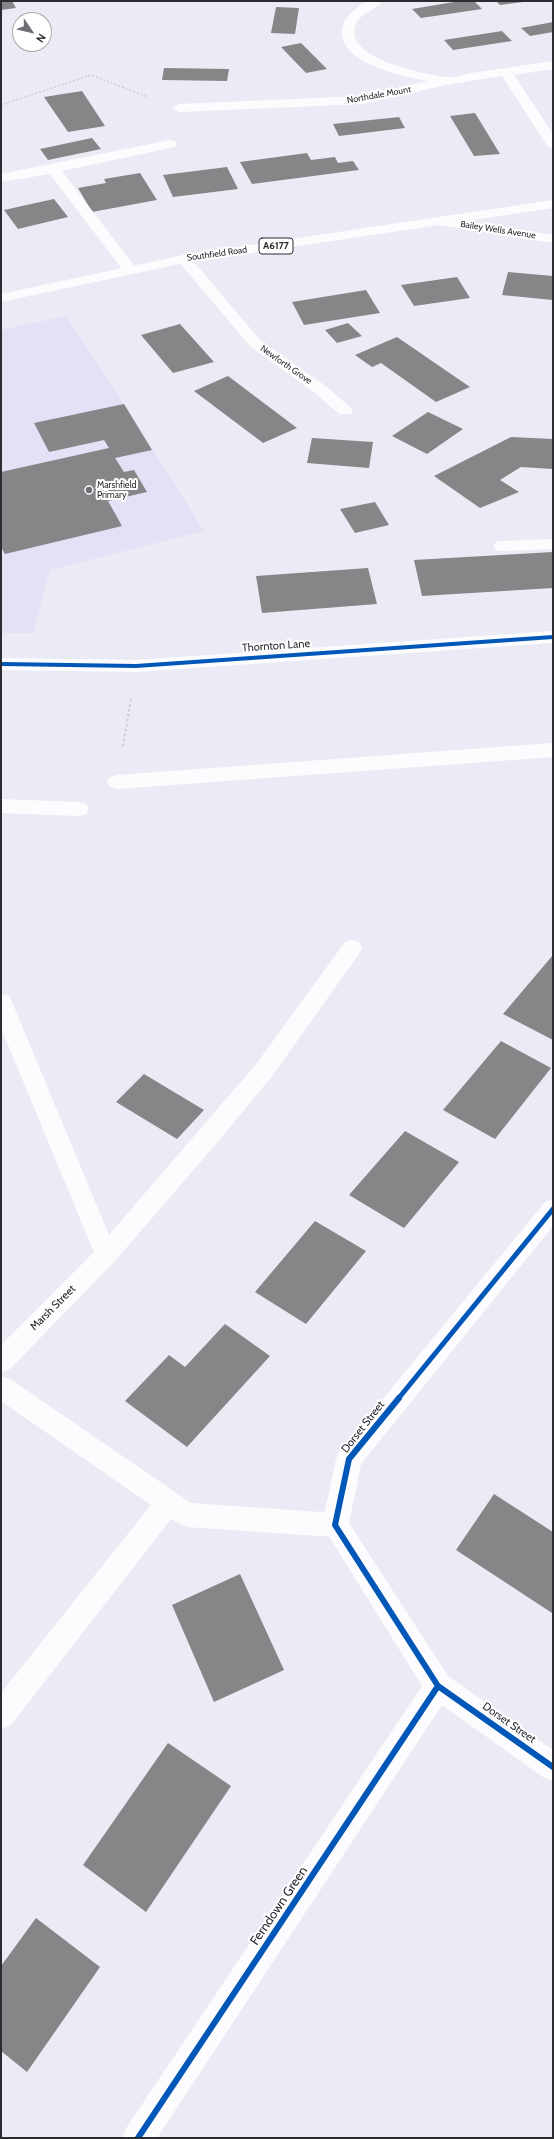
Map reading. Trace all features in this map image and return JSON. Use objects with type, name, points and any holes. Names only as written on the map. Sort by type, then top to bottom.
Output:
[{"type":"street","points":[[376,1],[356,13],[350,22],[347,31],[349,41],[355,48],[378,63],[392,69],[446,81]]},
{"type":"street","name":"Northdale Mount","points":[[179,108],[362,100],[446,81],[553,65]]},
{"type":"street","points":[[506,73],[553,144]]},
{"type":"street","points":[[1,178],[53,169],[170,144]]},
{"type":"street","points":[[53,169],[130,270]]},
{"type":"street","name":"Southfield Road","points":[[1,298],[184,259],[444,222],[553,204]]},
{"type":"street","name":"Bailey Wells Avenue","points":[[444,222],[553,239]]},
{"type":"street","name":"Newforth Grove","points":[[184,259],[255,343],[321,390],[345,411]]},
{"type":"street","points":[[502,546],[553,544]]},
{"type":"street","name":"Thornton Lane","points":[[1,664],[136,666],[553,637]]},
{"type":"street","points":[[117,782],[353,766],[553,750]]},
{"type":"street","points":[[1,806],[79,809]]},
{"type":"street","name":"Marsh Street","points":[[1,1361],[106,1255],[208,1138],[265,1069],[352,948]]},
{"type":"street","points":[[1,1002],[106,1255]]},
{"type":"street","name":"Dorset Street","points":[[553,1209],[349,1459],[335,1525],[438,1686],[553,1767]]},
{"type":"street","points":[[1,1387],[187,1515],[335,1525]]},
{"type":"street","points":[[1,1715],[169,1502]]},
{"type":"street","name":"Ferndown Green","points":[[138,2138],[438,1686]]},
{"type":"path","points":[[1,105],[91,75],[179,108]]},
{"type":"path","points":[[117,782],[136,666]]},
{"type":"shaded area","name":"Marshfield Primary","points":[[66,316],[124,404],[204,531],[50,570],[33,633],[1,633],[1,330]]},
{"type":"building","points":[[1,1],[12,1],[16,8],[1,10]]},
{"type":"building","points":[[460,1],[474,1],[482,9],[421,18],[412,9]]},
{"type":"building","points":[[496,1],[523,1],[523,2],[500,5]]},
{"type":"building","points":[[276,7],[299,8],[295,34],[271,33]]},
{"type":"building","points":[[553,22],[553,32],[530,36],[521,28]]},
{"type":"building","points":[[502,31],[512,41],[453,50],[444,40]]},
{"type":"building","points":[[301,43],[327,69],[306,73],[281,47]]},
{"type":"building","points":[[164,68],[229,69],[227,81],[162,80]]},
{"type":"building","points":[[82,91],[105,126],[68,132],[44,97]]},
{"type":"building","points":[[475,113],[500,154],[474,156],[450,116]]},
{"type":"building","points":[[399,117],[405,128],[339,136],[333,124]]},
{"type":"building","points":[[92,138],[101,149],[48,160],[40,149]]},
{"type":"building","points":[[307,153],[311,160],[335,157],[338,163],[353,161],[359,170],[252,184],[240,162]]},
{"type":"building","points":[[227,167],[238,189],[173,197],[163,175]]},
{"type":"building","points":[[140,173],[157,200],[92,212],[78,188],[106,183],[104,179]]},
{"type":"building","points":[[54,199],[68,217],[18,229],[4,210]]},
{"type":"building","points":[[508,272],[553,276],[553,300],[502,295]]},
{"type":"building","points":[[457,277],[470,298],[414,306],[401,285]]},
{"type":"building","points":[[366,290],[380,313],[304,325],[292,302]]},
{"type":"building","points":[[348,323],[362,336],[337,343],[325,330]]},
{"type":"building","points":[[180,324],[214,362],[173,373],[141,335]]},
{"type":"building","points":[[397,337],[470,387],[436,402],[381,363],[372,367],[355,355]]},
{"type":"building","points":[[228,376],[297,428],[263,443],[194,391]]},
{"type":"building","points":[[124,404],[152,450],[115,458],[124,472],[134,470],[147,492],[108,501],[122,526],[5,554],[1,547],[1,472],[109,448],[104,440],[49,452],[34,423]]},
{"type":"building","points":[[428,412],[463,429],[427,454],[392,436]]},
{"type":"building","points":[[511,437],[553,439],[553,469],[521,467],[500,480],[519,492],[480,508],[434,476]]},
{"type":"building","points":[[312,438],[373,442],[369,468],[307,463]]},
{"type":"building","points":[[375,502],[389,525],[355,533],[340,509]]},
{"type":"building","points":[[553,552],[553,588],[422,596],[414,560]]},
{"type":"building","points":[[368,568],[377,604],[262,613],[256,576]]},
{"type":"building","points":[[553,955],[553,1040],[503,1014]]},
{"type":"building","points":[[501,1041],[551,1068],[495,1139],[443,1110]]},
{"type":"building","points":[[144,1074],[204,1110],[177,1139],[116,1102]]},
{"type":"building","points":[[405,1131],[459,1162],[404,1228],[349,1195]]},
{"type":"building","points":[[315,1221],[366,1251],[306,1324],[255,1292]]},
{"type":"building","points":[[225,1324],[270,1356],[187,1447],[125,1401],[169,1355],[185,1367]]},
{"type":"building","points":[[494,1494],[553,1532],[552,1613],[456,1550]]},
{"type":"building","points":[[240,1574],[284,1670],[214,1702],[172,1605]]},
{"type":"building","points":[[168,1743],[231,1786],[146,1912],[83,1865]]},
{"type":"building","points":[[36,1918],[100,1967],[27,2072],[1,2051],[1,1966]]},
{"type":"cycle path","points":[[1,664],[136,666],[553,637]]},
{"type":"cycle path","points":[[553,1209],[349,1459],[335,1525],[438,1686],[553,1767]]},
{"type":"cycle path","points":[[138,2138],[438,1686]]},
{"type":"place","name":"Marshfield Primary","points":[[89,490]]}]
